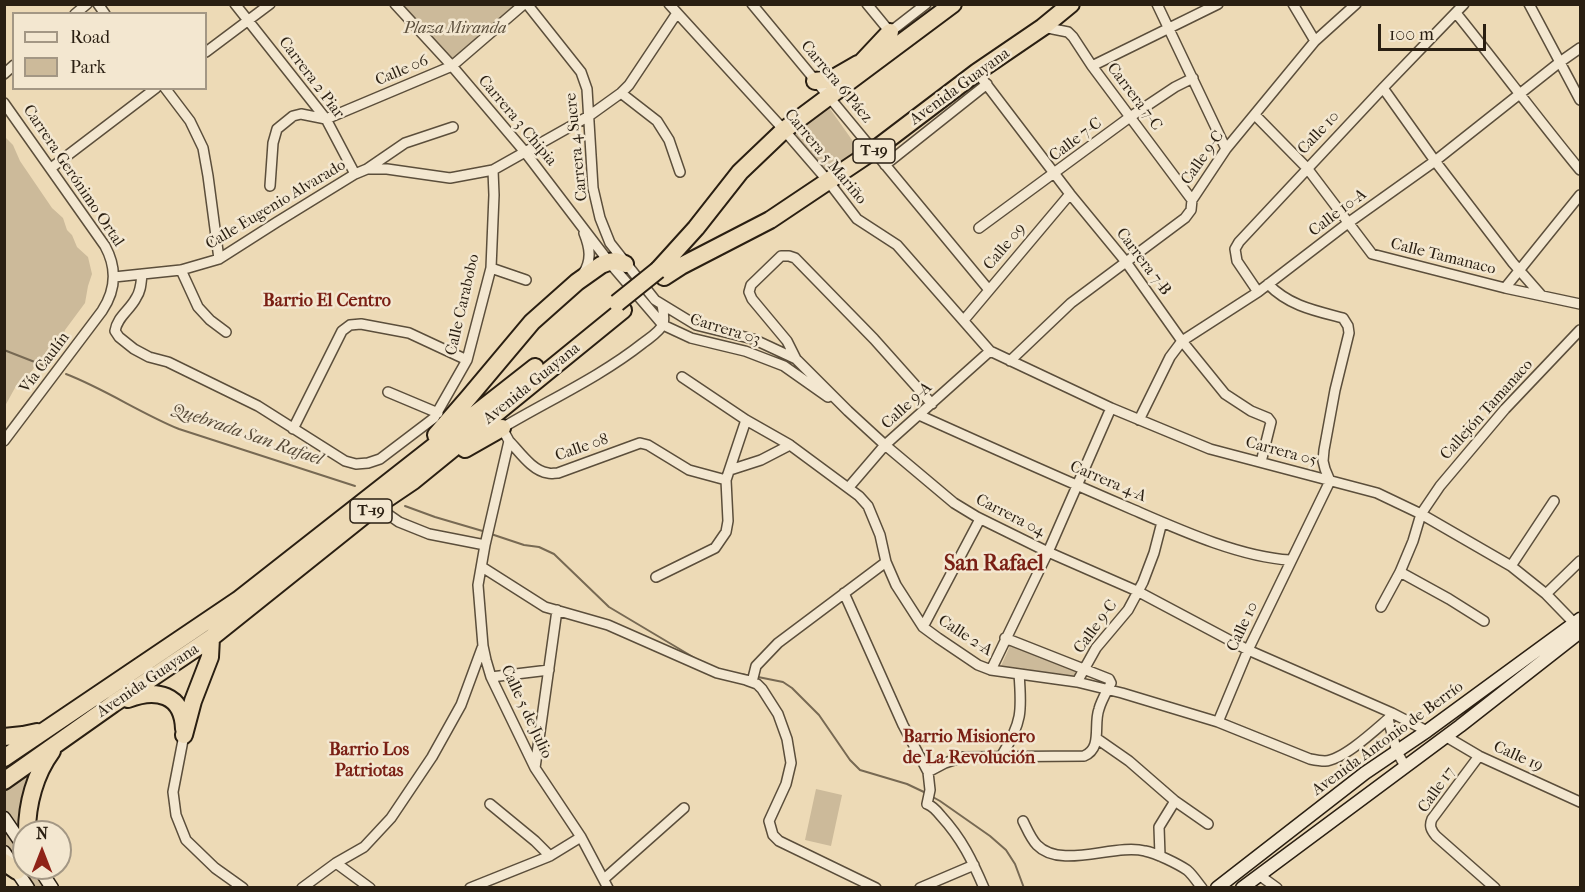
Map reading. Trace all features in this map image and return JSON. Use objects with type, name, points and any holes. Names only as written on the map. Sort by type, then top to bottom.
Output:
[{"type":"highway","name":"Avenida Guayana","points":[[4,758],[238,600],[408,475],[620,307],[661,273],[740,172],[784,130],[953,4]]},
{"type":"highway","name":"Avenida Guayana","points":[[661,273],[681,266],[770,220],[982,78],[1071,4]]},
{"type":"highway","points":[[847,83],[861,62],[890,32]]},
{"type":"highway","points":[[815,81],[832,79],[861,62],[885,55]]},
{"type":"highway","points":[[408,475],[532,322],[601,265],[617,263]]},
{"type":"highway","points":[[408,475],[506,434]]},
{"type":"highway","name":"Avenida Guayana","points":[[4,781],[211,638],[376,506],[408,475]]},
{"type":"highway","points":[[184,735],[193,701],[210,657],[211,638]]},
{"type":"highway","points":[[113,704],[136,695],[153,694],[169,698],[180,707],[184,718],[184,735]]},
{"type":"highway","points":[[4,737],[46,729]]},
{"type":"highway","points":[[28,820],[36,783],[44,762],[58,743]]},
{"type":"street","name":"Carrera 2 Piar","points":[[235,4],[326,119],[355,174]]},
{"type":"street","points":[[207,51],[270,4]]},
{"type":"street","name":"Carrera 3 Chipia","points":[[395,4],[452,66],[525,152],[580,223],[617,263]]},
{"type":"street","name":"Calle 06","points":[[326,119],[452,66],[526,4]]},
{"type":"street","name":"Carrera 4 Sucre","points":[[526,4],[581,72],[587,89],[593,188],[600,218],[617,263]]},
{"type":"street","name":"Carrera 5 Mariño","points":[[669,4],[784,130],[857,219],[897,245],[964,320]]},
{"type":"street","name":"Carrera 6 Páez","points":[[752,4],[989,290]]},
{"type":"street","points":[[867,4],[890,32],[926,4]]},
{"type":"street","points":[[1157,4],[1226,149]]},
{"type":"street","points":[[1092,66],[1218,4]]},
{"type":"street","points":[[1293,4],[1315,41]]},
{"type":"street","name":"Calle 9-C","points":[[1010,361],[1071,303],[1185,218],[1191,210],[1192,200],[1226,149],[1315,41],[1356,4]]},
{"type":"street","name":"Calle 10","points":[[1258,292],[1237,261],[1234,249],[1239,242],[1464,4]]},
{"type":"street","points":[[1529,4],[1581,100]]},
{"type":"street","name":"Calle Eugenio Alvarado","points":[[114,277],[181,270],[219,259],[355,174],[367,169],[407,171],[450,178],[493,170],[589,116],[621,93],[629,85],[677,13]]},
{"type":"street","points":[[1456,13],[1581,171]]},
{"type":"street","name":"Carrera 7-C","points":[[1043,27],[1068,32],[1192,200]]},
{"type":"street","name":"Calle 10-A","points":[[1139,420],[1170,357],[1182,341],[1268,285],[1348,223],[1435,161],[1581,48]]},
{"type":"street","points":[[885,165],[982,78]]},
{"type":"street","name":"Carrera 7-B","points":[[982,78],[1070,194],[1126,262],[1182,341],[1225,394],[1251,411],[1268,418],[1271,422],[1261,462]]},
{"type":"street","name":"Calle 7-C","points":[[979,228],[1130,117],[1175,87],[1193,78]]},
{"type":"street","points":[[1383,88],[1435,161],[1520,272],[1541,295]]},
{"type":"street","points":[[51,168],[153,90]]},
{"type":"street","points":[[167,90],[190,121],[203,148],[219,259]]},
{"type":"street","points":[[621,93],[657,122],[669,140],[680,172]]},
{"type":"street","name":"Carrera Gerónimo Ortal","points":[[4,103],[105,246],[112,263],[114,277],[108,302]]},
{"type":"street","points":[[270,186],[273,143],[277,129],[293,116],[301,114],[326,119]]},
{"type":"street","name":"Calle Tamanaco","points":[[1255,115],[1307,168],[1372,254],[1505,288],[1581,304]]},
{"type":"street","points":[[367,169],[405,143],[453,127]]},
{"type":"street","name":"Calle Carabobo","points":[[293,429],[345,461],[356,464],[368,463],[380,459],[438,413],[467,360],[491,268],[493,170]]},
{"type":"street","name":"Calle 09","points":[[964,320],[1070,194]]},
{"type":"street","points":[[1505,288],[1581,195]]},
{"type":"street","points":[[578,282],[588,266],[590,256],[580,223]]},
{"type":"street","points":[[796,359],[787,341],[752,299],[749,292],[751,285],[781,256],[795,258],[874,339],[932,404]]},
{"type":"street","name":"Carrera 04","points":[[617,263],[655,300],[696,325],[753,339],[796,359],[885,446],[954,503],[980,519],[1137,591],[1248,650],[1390,716],[1428,731]]},
{"type":"street","name":"Carrera 03","points":[[617,263],[663,325],[691,338],[745,351],[784,366],[848,411]]},
{"type":"street","points":[[491,268],[526,280]]},
{"type":"street","points":[[181,270],[198,307],[225,332]]},
{"type":"street","points":[[142,274],[141,288],[137,297],[117,322],[115,330],[119,337],[149,357],[168,362],[258,406],[293,429],[342,331],[350,325],[361,324],[409,333],[467,360]]},
{"type":"street","points":[[1268,285],[1292,303],[1343,318],[1348,326],[1324,450],[1324,469],[1330,481]]},
{"type":"street","name":"Vía Caulín","points":[[4,441],[108,302]]},
{"type":"street","points":[[506,434],[627,355],[654,334],[663,325],[662,305]]},
{"type":"street","name":"Carrera 05","points":[[964,320],[990,351],[1139,420],[1210,449],[1377,493],[1421,514],[1511,566],[1546,594],[1579,626]]},
{"type":"street","name":"Callejón Tamanaco","points":[[1381,607],[1413,542],[1421,514],[1440,486],[1505,409],[1581,330]]},
{"type":"street","name":"Calle 9-A","points":[[849,487],[885,446],[990,351]]},
{"type":"street","name":"Calle 2-A","points":[[682,377],[746,420],[790,445],[859,496],[868,506],[896,585],[923,627],[978,665],[991,670],[1077,682],[1107,690],[1218,722],[1311,759],[1323,761],[1341,756],[1390,716]]},
{"type":"street","points":[[388,392],[438,413]]},
{"type":"street","points":[[991,670],[1048,552],[1111,408]]},
{"type":"street","name":"Carrera 4-A","points":[[919,415],[1162,522],[1235,549],[1290,560]]},
{"type":"street","points":[[657,577],[715,548],[722,540],[728,521],[726,480],[746,420]]},
{"type":"street","name":"Calle 08","points":[[506,434],[524,457],[545,473],[558,473],[640,443],[648,445],[689,470],[726,480]]},
{"type":"street","name":"Calle 5 de Julio","points":[[506,434],[478,585],[483,646],[491,677],[535,768],[581,837],[606,884]]},
{"type":"street","points":[[730,470],[761,460],[790,445]]},
{"type":"street","name":"Calle 10","points":[[1218,722],[1248,650],[1330,481]]},
{"type":"street","points":[[1511,566],[1554,501]]},
{"type":"street","points":[[376,506],[399,522],[429,534],[486,542]]},
{"type":"street","points":[[923,627],[980,519]]},
{"type":"street","name":"Calle 9-C","points":[[1077,682],[1096,648],[1128,610],[1151,560],[1162,522]]},
{"type":"street","points":[[1546,594],[1581,561]]},
{"type":"street","points":[[752,680],[756,666],[777,643],[886,562]]},
{"type":"street","points":[[482,567],[545,607],[608,625],[717,673],[752,680],[762,689],[778,714],[787,740],[791,764],[786,784],[769,821],[773,835],[779,841],[876,888]]},
{"type":"street","points":[[1400,572],[1485,621]]},
{"type":"street","points":[[844,593],[903,725],[928,772],[927,804],[933,807],[958,836],[972,859],[984,888]]},
{"type":"street","points":[[535,768],[557,610]]},
{"type":"street","name":"Avenida Antonio de Berrío","points":[[1217,888],[1365,773],[1579,626]]},
{"type":"street","name":"Avenida Antonio de Berrío","points":[[1242,888],[1460,726],[1579,626]]},
{"type":"street","points":[[928,772],[963,757],[1084,756],[1094,748],[1099,709],[1112,683],[1108,678],[1005,638]]},
{"type":"street","points":[[302,888],[336,863],[364,847],[391,818],[432,757],[461,705],[483,646]]},
{"type":"street","points":[[491,677],[549,670]]},
{"type":"street","points":[[1002,756],[1015,734],[1020,715],[1019,674]]},
{"type":"street","points":[[1390,716],[1397,752],[1405,766]]},
{"type":"street","points":[[184,735],[173,792],[176,815],[186,840],[215,868],[243,888]]},
{"type":"street","name":"Calle 19","points":[[1445,736],[1479,756],[1581,802]]},
{"type":"street","points":[[1096,738],[1129,761],[1175,801],[1208,824]]},
{"type":"street","name":"Calle 17","points":[[1479,756],[1432,819],[1430,825],[1436,836],[1496,888]]},
{"type":"street","points":[[1160,856],[1159,827],[1175,801]]},
{"type":"street","points":[[490,804],[550,856]]},
{"type":"street","points":[[606,884],[684,808]]},
{"type":"street","points":[[1023,821],[1037,845],[1046,851],[1075,856],[1128,849],[1144,851],[1160,856],[1187,870],[1202,888]]},
{"type":"street","points":[[470,888],[550,856],[581,837]]},
{"type":"street","points":[[4,852],[11,867],[28,888]]},
{"type":"street","points":[[336,863],[370,888]]},
{"type":"street","points":[[920,888],[974,865]]},
{"type":"street","points":[[1259,874],[1277,888]]},
{"type":"green space","name":"Plaza Miranda","points":[[398,5],[521,5],[452,62]]},
{"type":"green space","points":[[828,106],[857,147],[856,153],[833,173],[826,171],[793,131]]},
{"type":"green space","points":[[5,137],[13,145],[20,161],[52,208],[63,218],[77,247],[88,257],[92,274],[85,303],[65,330],[56,347],[48,356],[38,361],[27,379],[16,386],[5,406]]},
{"type":"green space","points":[[1011,644],[1077,671],[1075,676],[1001,666]]},
{"type":"green space","points":[[58,743],[29,820],[12,820],[12,870],[5,862],[4,781]]},
{"type":"green space","points":[[816,789],[842,795],[831,846],[805,840]]},
{"type":"green space","points":[[22,880],[47,880],[52,887],[28,887]]},
{"type":"waterway","name":"Quebrada San Rafael","points":[[4,350],[45,366]]},
{"type":"waterway","name":"Quebrada San Rafael","points":[[66,374],[179,429],[355,486]]},
{"type":"waterway","name":"Quebrada San Rafael","points":[[405,506],[486,532]]},
{"type":"waterway","name":"Quebrada San Rafael","points":[[491,534],[524,545],[539,547],[554,554],[609,607],[698,660]]},
{"type":"waterway","name":"Quebrada San Rafael","points":[[740,674],[752,676]]},
{"type":"waterway","name":"Quebrada San Rafael","points":[[758,677],[783,682],[792,688],[819,715],[850,760],[860,770],[907,784],[926,793]]},
{"type":"waterway","name":"Quebrada San Rafael","points":[[931,796],[990,836],[1006,850],[1015,864],[1024,888]]},
{"type":"district","name":"Barrio El Centro","points":[[327,302]]},
{"type":"district","name":"San Rafael","points":[[994,565]]},
{"type":"district","name":"Barrio Misionero de La Revolución","points":[[969,748]]},
{"type":"district","name":"Barrio Los Patriotas","points":[[369,762]]}]
